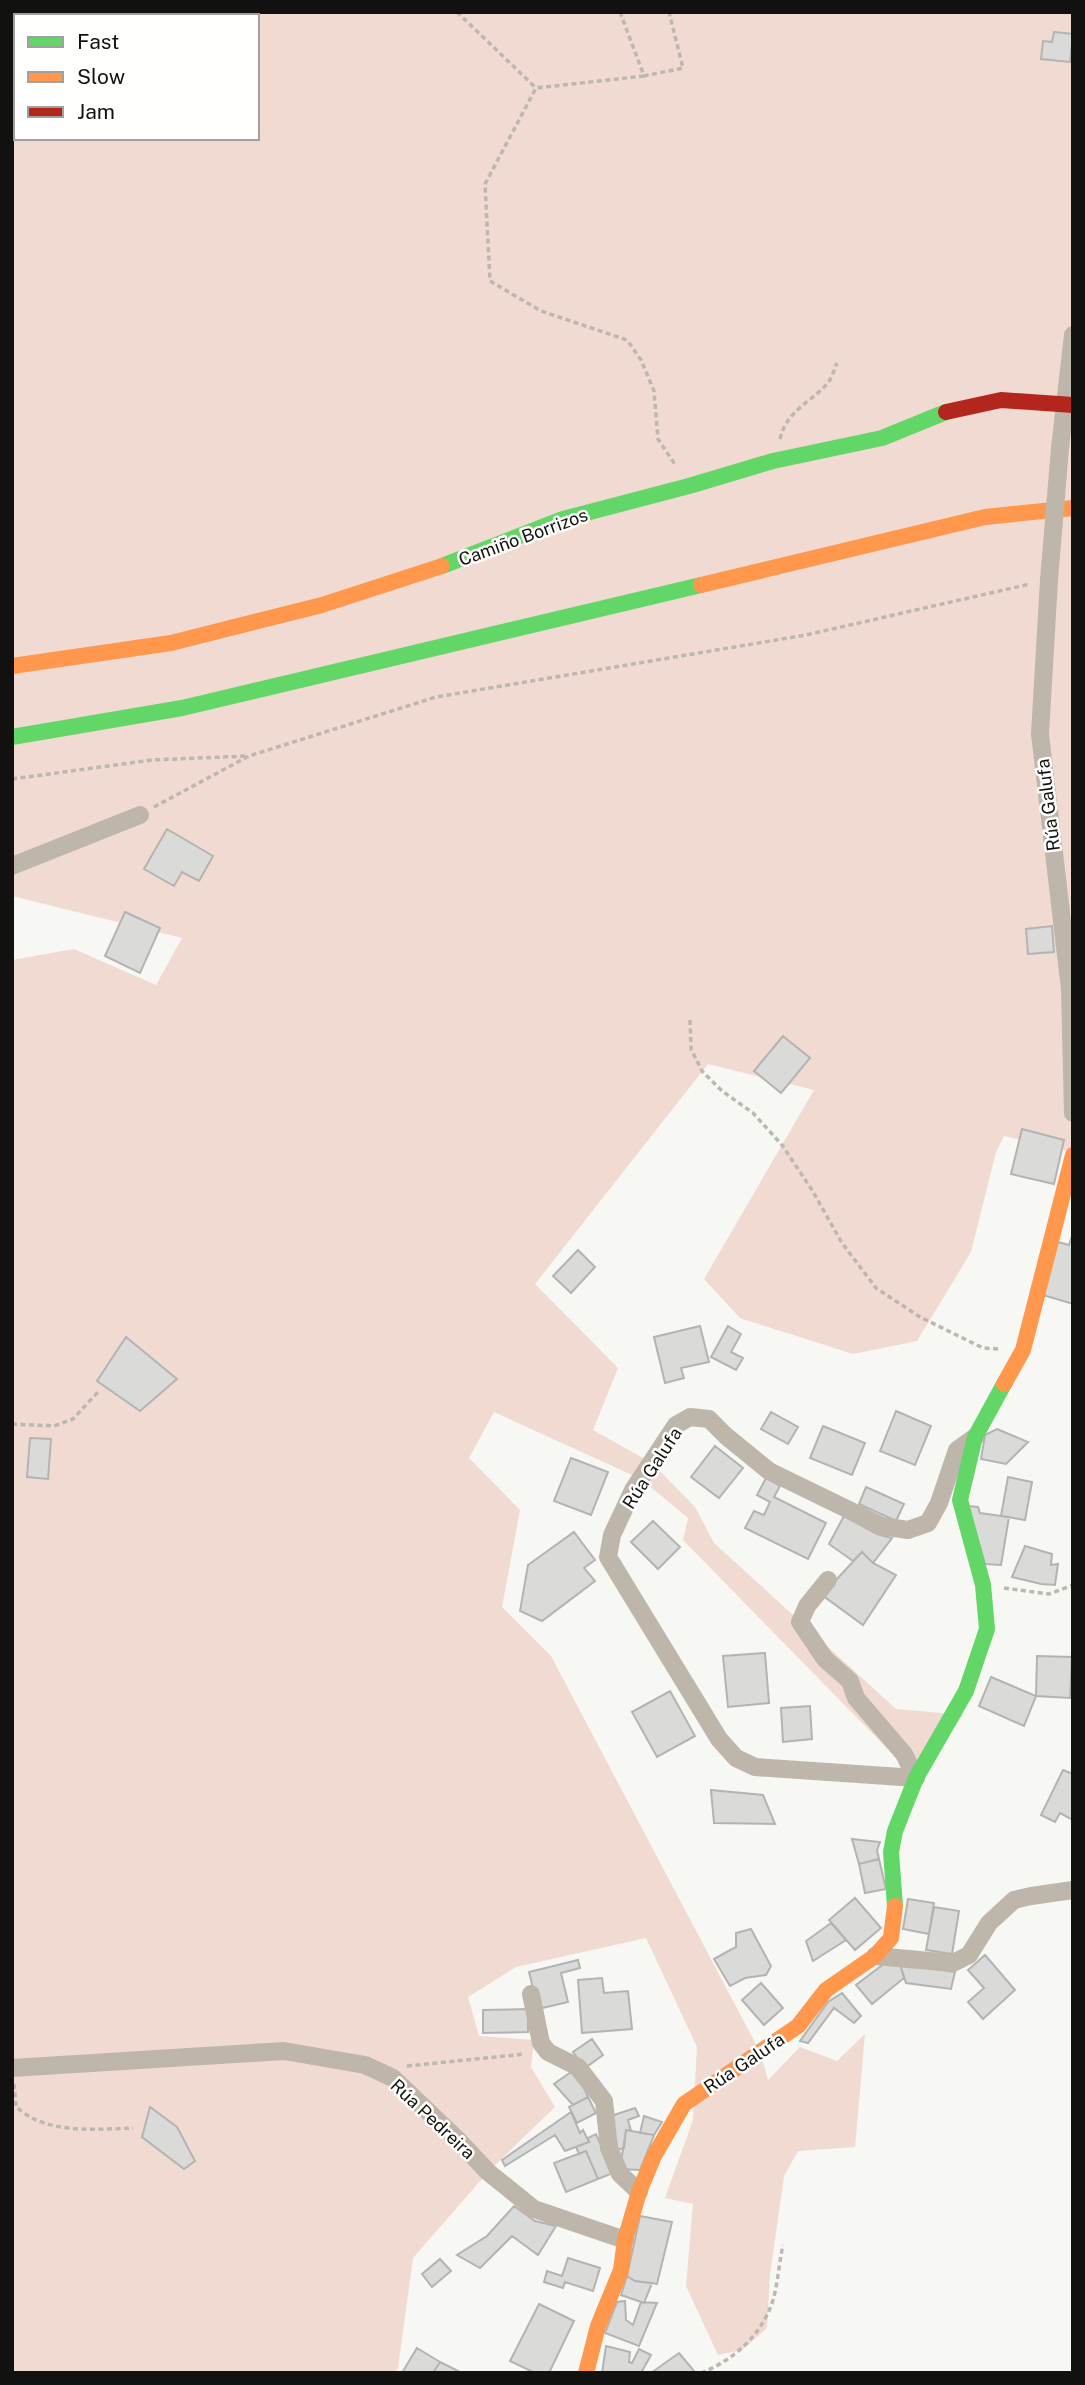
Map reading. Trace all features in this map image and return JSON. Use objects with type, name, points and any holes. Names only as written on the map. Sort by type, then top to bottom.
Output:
[{"type":"main road","name":"Camiño Borrizos","points":[[12,666],[171,643],[322,606],[453,563],[563,519],[775,461],[882,438],[943,413],[1001,400],[1069,405]]},
{"type":"main road","points":[[12,737],[182,708],[985,517],[1073,508]]},
{"type":"main road","name":"Rúa Galufa","points":[[586,2373],[598,2326],[621,2270],[625,2240],[639,2192],[654,2155],[684,2104],[798,2026],[826,1990],[875,1956],[891,1938],[895,1908],[891,1852],[895,1831],[916,1777],[966,1691],[987,1629],[983,1585],[960,1500],[975,1437],[1023,1350],[1073,1155]]},
{"type":"street","name":"Rúa Galufa","points":[[1073,335],[1069,405],[1060,448],[1049,580],[1040,734],[1069,989],[1073,1113]]},
{"type":"street","points":[[12,866],[140,814]]},
{"type":"street","name":"Rúa Galufa","points":[[916,1777],[755,1767],[736,1758],[719,1739],[608,1557],[612,1535],[633,1490],[676,1425],[690,1417],[709,1419],[769,1471],[882,1526],[908,1530],[928,1523],[939,1503],[957,1450],[975,1437]]},
{"type":"street","points":[[828,1580],[807,1606],[800,1622],[825,1659],[850,1681],[856,1698],[904,1754],[916,1777]]},
{"type":"street","points":[[875,1956],[953,1963],[969,1955],[989,1923],[1014,1900],[1073,1890]]},
{"type":"street","points":[[531,1994],[541,2043],[548,2052],[578,2067],[604,2101],[609,2148],[620,2174],[639,2192]]},
{"type":"street","name":"Rúa Pedreira","points":[[14,2068],[284,2052],[365,2065],[393,2078],[488,2172],[534,2209],[625,2240]]},
{"type":"path","points":[[457,12],[536,88]]},
{"type":"path","points":[[620,12],[644,76]]},
{"type":"path","points":[[536,88],[644,76],[683,68],[669,12]]},
{"type":"path","points":[[536,88],[485,184],[490,281],[541,311],[627,340],[641,360],[654,391],[658,439],[690,486]]},
{"type":"path","points":[[775,461],[783,429],[799,406],[828,383],[837,363]]},
{"type":"path","points":[[140,814],[249,756],[436,697],[806,635],[1049,580]]},
{"type":"path","points":[[12,779],[152,760],[249,756]]},
{"type":"path","points":[[690,1020],[691,1049],[702,1070],[722,1091],[753,1113],[782,1145],[813,1190],[842,1243],[876,1288],[920,1317],[984,1348],[1023,1350]]},
{"type":"path","points":[[12,1424],[54,1426],[73,1419],[98,1392]]},
{"type":"path","points":[[983,1585],[1049,1594],[1073,1585]]},
{"type":"path","points":[[403,2067],[548,2052]]},
{"type":"path","points":[[14,2068],[16,2107],[33,2119],[60,2127],[133,2128]]},
{"type":"path","points":[[701,2373],[716,2367],[742,2350],[761,2325],[773,2300],[783,2245]]},
{"type":"shaded area","points":[[12,12],[1073,12],[1073,1152],[1004,1136],[996,1152],[971,1252],[917,1341],[853,1354],[740,1318],[704,1279],[814,1090],[708,1064],[535,1284],[618,1368],[593,1430],[652,1463],[695,1507],[714,1543],[896,1709],[963,1715],[916,1778],[683,1540],[688,1518],[641,1479],[494,1412],[469,1458],[520,1510],[502,1607],[551,1656],[760,2052],[768,2080],[800,2047],[837,2061],[865,2034],[855,2147],[798,2151],[784,2176],[770,2275],[767,2328],[742,2350],[718,2355],[686,2286],[693,2204],[665,2198],[693,2120],[697,2047],[646,1938],[516,1967],[468,1997],[479,2036],[534,2040],[531,2067],[555,2107],[488,2172],[413,2258],[398,2368],[395,2373],[12,2373],[12,960],[74,949],[156,985],[182,938],[12,896]]},
{"type":"building","points":[[1054,32],[1073,34],[1070,62],[1041,59],[1043,41],[1052,42]]},
{"type":"building","points":[[167,829],[213,856],[199,881],[182,872],[174,886],[144,869]]},
{"type":"building","points":[[125,912],[160,928],[140,973],[105,956]]},
{"type":"building","points":[[1052,926],[1054,952],[1028,954],[1026,929]]},
{"type":"building","points":[[783,1036],[810,1058],[781,1093],[754,1071]]},
{"type":"building","points":[[1022,1129],[1064,1140],[1054,1184],[1011,1174]]},
{"type":"building","points":[[1073,1233],[1073,1304],[1043,1295],[1058,1242],[1069,1245]]},
{"type":"building","points":[[578,1250],[595,1267],[571,1293],[553,1276]]},
{"type":"building","points":[[700,1326],[709,1362],[681,1368],[684,1378],[665,1383],[654,1337]]},
{"type":"building","points":[[728,1326],[741,1334],[731,1352],[743,1358],[736,1370],[711,1357]]},
{"type":"building","points":[[126,1337],[177,1379],[140,1411],[97,1381]]},
{"type":"building","points":[[896,1411],[931,1426],[915,1465],[880,1451]]},
{"type":"building","points":[[771,1412],[798,1427],[788,1444],[761,1429]]},
{"type":"building","points":[[823,1426],[865,1443],[852,1475],[810,1458]]},
{"type":"building","points":[[997,1429],[1028,1442],[1006,1464],[981,1459],[985,1435]]},
{"type":"building","points":[[30,1438],[51,1439],[48,1479],[27,1477]]},
{"type":"building","points":[[715,1446],[743,1468],[719,1498],[691,1477]]},
{"type":"building","points":[[571,1458],[608,1472],[591,1515],[554,1501]]},
{"type":"building","points":[[1008,1477],[1032,1482],[1025,1520],[1001,1516]]},
{"type":"building","points":[[766,1478],[780,1486],[774,1497],[826,1523],[808,1559],[745,1528],[754,1511],[764,1515],[770,1502],[757,1495]]},
{"type":"building","points":[[866,1487],[904,1504],[896,1521],[859,1504]]},
{"type":"building","points":[[968,1506],[978,1507],[980,1513],[1009,1517],[1001,1565],[985,1564]]},
{"type":"building","points":[[844,1516],[877,1534],[892,1538],[873,1563],[862,1552],[853,1561],[829,1544]]},
{"type":"building","points":[[653,1521],[680,1547],[658,1569],[631,1542]]},
{"type":"building","points":[[574,1532],[595,1560],[584,1568],[595,1581],[542,1621],[520,1611],[528,1565]]},
{"type":"building","points":[[1025,1546],[1052,1554],[1051,1565],[1058,1564],[1055,1585],[1012,1577]]},
{"type":"building","points":[[862,1552],[873,1563],[896,1575],[863,1625],[822,1595]]},
{"type":"building","points":[[765,1653],[769,1703],[728,1707],[723,1656]]},
{"type":"building","points":[[1037,1656],[1072,1657],[1070,1698],[1036,1696]]},
{"type":"building","points":[[991,1677],[1036,1696],[1024,1726],[979,1706]]},
{"type":"building","points":[[670,1691],[695,1736],[657,1757],[632,1712]]},
{"type":"building","points":[[810,1706],[812,1739],[783,1742],[781,1708]]},
{"type":"building","points":[[1063,1770],[1073,1774],[1073,1820],[1060,1813],[1055,1822],[1041,1815]]},
{"type":"building","points":[[711,1790],[763,1795],[775,1824],[714,1823]]},
{"type":"building","points":[[852,1839],[880,1842],[877,1850],[879,1859],[859,1864]]},
{"type":"building","points":[[879,1859],[886,1889],[865,1893],[859,1864]]},
{"type":"building","points":[[855,1898],[881,1928],[855,1950],[829,1920]]},
{"type":"building","points":[[908,1899],[934,1903],[929,1934],[903,1929]]},
{"type":"building","points":[[934,1907],[959,1911],[952,1954],[926,1950]]},
{"type":"building","points":[[831,1923],[846,1940],[813,1961],[806,1941]]},
{"type":"building","points":[[751,1929],[771,1966],[766,1975],[745,1978],[730,1986],[714,1959],[736,1947],[736,1933]]},
{"type":"building","points":[[985,1955],[1015,1990],[983,2019],[968,2002],[984,1988],[968,1970]]},
{"type":"building","points":[[578,1960],[580,1968],[561,1973],[568,2002],[538,2009],[529,1972]]},
{"type":"building","points":[[889,1960],[900,1964],[904,1978],[872,2004],[856,1985]]},
{"type":"building","points":[[900,1964],[955,1972],[951,1989],[906,1983]]},
{"type":"building","points":[[602,1978],[604,1993],[628,1991],[632,2029],[582,2033],[578,1980]]},
{"type":"building","points":[[761,1983],[783,2008],[764,2025],[742,2000]]},
{"type":"building","points":[[842,1993],[861,2016],[854,2023],[834,2008],[808,2043],[800,2041],[828,2002]]},
{"type":"building","points":[[528,2009],[528,2032],[483,2033],[483,2010]]},
{"type":"building","points":[[592,2039],[603,2055],[585,2068],[573,2052]]},
{"type":"building","points":[[571,2072],[588,2097],[573,2105],[554,2084]]},
{"type":"building","points":[[588,2097],[596,2113],[577,2123],[569,2107]]},
{"type":"building","points":[[150,2107],[177,2127],[195,2161],[184,2169],[142,2137]]},
{"type":"building","points":[[635,2108],[639,2116],[628,2120],[631,2131],[626,2130],[624,2148],[614,2151],[608,2117]]},
{"type":"building","points":[[571,2112],[580,2133],[583,2130],[589,2142],[565,2151],[555,2135],[505,2166],[502,2160]]},
{"type":"building","points":[[644,2116],[662,2122],[654,2135],[640,2133]]},
{"type":"building","points":[[626,2130],[654,2135],[640,2170],[620,2169]]},
{"type":"building","points":[[596,2134],[613,2173],[598,2179],[586,2151],[579,2154],[576,2147],[589,2142],[588,2138]]},
{"type":"building","points":[[586,2151],[598,2179],[566,2192],[554,2163]]},
{"type":"building","points":[[514,2206],[535,2221],[556,2226],[538,2255],[512,2236],[480,2268],[457,2255],[487,2236]]},
{"type":"building","points":[[640,2216],[672,2222],[657,2284],[635,2281],[627,2276]]},
{"type":"building","points":[[568,2258],[600,2268],[593,2291],[565,2282],[563,2288],[544,2282],[547,2271],[562,2276]]},
{"type":"building","points":[[440,2259],[451,2271],[432,2287],[422,2274]]},
{"type":"building","points":[[627,2276],[635,2281],[652,2283],[644,2303],[621,2295]]},
{"type":"building","points":[[625,2301],[626,2320],[633,2325],[641,2302],[657,2303],[639,2346],[605,2333],[617,2302]]},
{"type":"building","points":[[539,2304],[574,2321],[549,2373],[535,2373],[510,2361]]},
{"type":"building","points":[[606,2346],[630,2352],[629,2362],[632,2363],[639,2349],[651,2355],[641,2373],[602,2373]]},
{"type":"building","points":[[417,2348],[440,2362],[433,2373],[402,2373]]},
{"type":"building","points":[[679,2353],[694,2371],[651,2373]]},
{"type":"building","points":[[440,2362],[462,2373],[433,2373]]},
{"type":"traffic: fast","points":[[442,566],[563,519],[773,461],[882,438],[946,412]]},
{"type":"traffic: fast","points":[[12,737],[182,708],[701,585]]},
{"type":"traffic: fast","points":[[895,1906],[891,1852],[895,1831],[916,1778],[966,1691],[987,1629],[983,1585],[960,1500],[975,1437],[1004,1384]]},
{"type":"traffic: slow","points":[[701,585],[985,517],[1073,508]]},
{"type":"traffic: slow","points":[[12,666],[171,643],[322,605],[442,566]]},
{"type":"traffic: slow","points":[[1004,1384],[1023,1350],[1073,1155]]},
{"type":"traffic: slow","points":[[586,2373],[598,2326],[621,2270],[625,2240],[639,2192],[654,2156],[684,2104],[798,2026],[826,1990],[875,1956],[891,1938],[895,1906]]},
{"type":"traffic: jam","points":[[946,412],[1001,400],[1073,405]]}]
